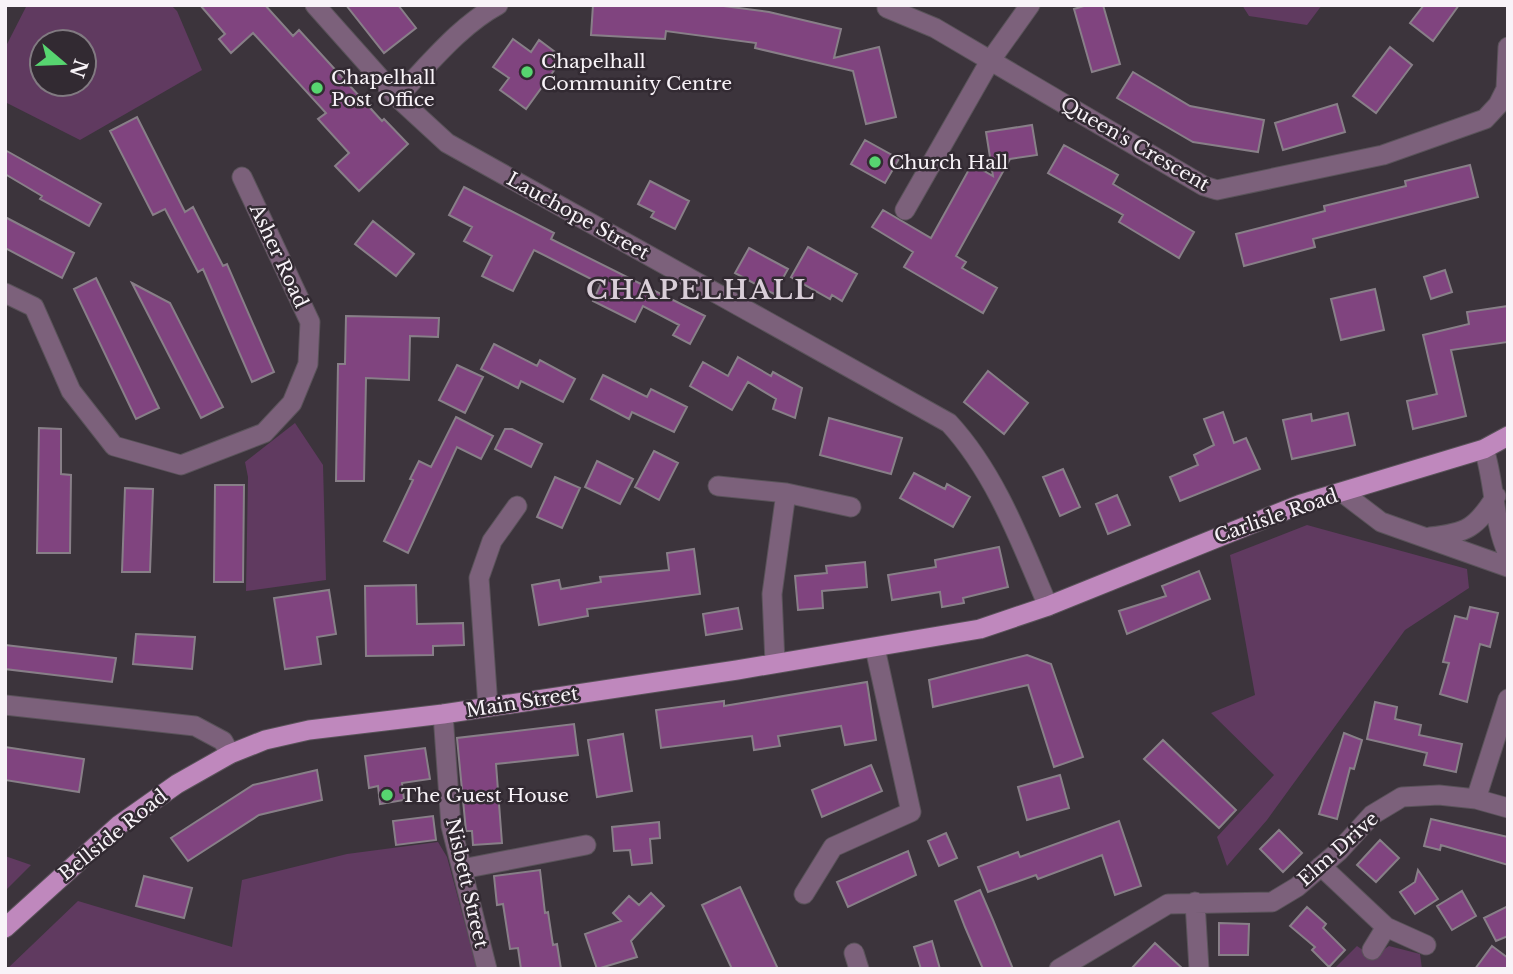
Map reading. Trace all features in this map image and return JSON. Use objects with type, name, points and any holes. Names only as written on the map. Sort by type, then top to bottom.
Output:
[{"type":"main road","name":"Carlisle Road","points":[[1048,606],[1301,504],[1484,449],[1508,436]]},
{"type":"main road","name":"Main Street","points":[[230,754],[265,740],[309,730],[443,714],[875,648],[979,629],[1048,606]]},
{"type":"main road","name":"Bellside Road","points":[[5,928],[119,825],[177,784],[230,754]]},
{"type":"street","name":"Lauchope Street","points":[[315,5],[397,97],[447,143],[949,423],[971,446],[1014,527],[1048,606]]},
{"type":"street","points":[[397,97],[454,40],[485,12],[498,5]]},
{"type":"street","points":[[905,210],[990,61],[1030,5]]},
{"type":"street","name":"Queen's Crescent","points":[[885,6],[934,28],[1204,186],[1217,190],[1383,155],[1471,125],[1503,109],[1508,47]]},
{"type":"street","name":"Asher Road","points":[[5,293],[34,307],[71,391],[114,446],[181,465],[264,433],[292,403],[308,364],[310,322],[242,177]]},
{"type":"street","points":[[1484,449],[1496,496],[1500,537],[1508,554]]},
{"type":"street","points":[[718,486],[786,493],[851,507]]},
{"type":"street","points":[[775,663],[772,594],[786,493]]},
{"type":"street","points":[[1343,493],[1381,522],[1508,567]]},
{"type":"street","points":[[1423,538],[1466,530],[1481,520],[1496,496]]},
{"type":"street","points":[[488,707],[479,578],[492,541],[517,506]]},
{"type":"street","points":[[804,894],[833,847],[911,812],[875,648]]},
{"type":"street","points":[[1476,799],[1508,699]]},
{"type":"street","points":[[5,705],[195,726],[223,741],[230,754]]},
{"type":"street","name":"Nisbett Street","points":[[443,714],[451,826],[486,969]]},
{"type":"street","name":"Elm Drive","points":[[1059,969],[1168,904],[1272,902],[1297,887],[1372,815],[1402,797],[1438,795],[1476,799],[1508,808]]},
{"type":"street","points":[[462,869],[586,845]]},
{"type":"street","points":[[1321,866],[1385,926],[1426,945]]},
{"type":"street","points":[[1195,902],[1199,969]]},
{"type":"street","points":[[1372,950],[1385,926]]},
{"type":"shaded area","points":[[27,5],[171,5],[177,11],[202,70],[80,140],[5,102],[5,48]]},
{"type":"shaded area","points":[[1242,5],[1322,5],[1307,25],[1249,16]]},
{"type":"shaded area","points":[[295,423],[323,465],[326,580],[246,591],[248,477],[245,462]]},
{"type":"shaded area","points":[[1307,525],[1467,569],[1469,588],[1405,630],[1267,820],[1227,866],[1217,837],[1274,775],[1211,713],[1255,695],[1230,555]]},
{"type":"shaded area","points":[[438,842],[447,857],[477,969],[7,969],[78,901],[232,947],[242,880],[347,854]]},
{"type":"shaded area","points":[[5,856],[31,865],[5,891]]},
{"type":"shaded area","points":[[1357,946],[1373,957],[1389,946],[1420,954],[1422,969],[1334,969]]},
{"type":"building","points":[[200,5],[265,5],[293,36],[299,30],[382,121],[384,119],[408,144],[359,191],[335,166],[349,153],[318,119],[326,113],[253,33],[231,53],[219,39],[225,34]]},
{"type":"building","points":[[346,5],[398,5],[416,28],[384,53]]},
{"type":"building","points":[[593,5],[716,5],[769,12],[841,29],[834,58],[879,47],[896,117],[866,124],[853,71],[755,48],[756,43],[666,31],[665,39],[591,35]]},
{"type":"building","points":[[1087,5],[1103,5],[1120,64],[1092,72],[1074,9]]},
{"type":"building","points":[[1424,5],[1459,5],[1433,41],[1410,23]]},
{"type":"building","name":"Chapelhall Community Centre","points":[[513,39],[531,52],[539,40],[563,58],[526,109],[500,90],[509,78],[493,67]]},
{"type":"building","points":[[1390,47],[1412,65],[1376,113],[1353,96]]},
{"type":"building","points":[[1133,72],[1190,106],[1264,120],[1258,152],[1193,142],[1117,98]]},
{"type":"building","points":[[1337,104],[1345,132],[1283,150],[1275,123]]},
{"type":"building","points":[[137,117],[185,212],[193,207],[223,266],[227,264],[274,372],[252,382],[203,269],[198,272],[165,209],[153,215],[110,131]]},
{"type":"building","points":[[1032,125],[1037,155],[1010,159],[956,256],[966,262],[962,268],[997,288],[983,313],[904,267],[913,252],[872,227],[883,210],[931,238],[972,164],[993,176],[986,132]]},
{"type":"building","name":"Church Hall","points":[[865,140],[899,159],[885,183],[851,164]]},
{"type":"building","points":[[1064,145],[1118,175],[1113,184],[1194,232],[1179,258],[1119,222],[1123,215],[1048,173]]},
{"type":"building","points":[[5,150],[101,204],[89,226],[40,199],[42,196],[5,174]]},
{"type":"building","points":[[1470,165],[1478,197],[1313,239],[1315,247],[1244,266],[1236,234],[1325,211],[1324,206],[1406,186],[1405,181]]},
{"type":"building","points":[[650,181],[689,201],[675,229],[651,217],[654,212],[638,204]]},
{"type":"building","points":[[464,187],[554,233],[551,239],[705,316],[690,344],[673,335],[679,325],[643,306],[635,322],[593,301],[601,284],[534,250],[513,291],[482,276],[492,256],[464,241],[472,227],[449,215]]},
{"type":"building","points":[[5,217],[74,253],[62,278],[5,248]]},
{"type":"building","points":[[373,221],[414,254],[396,276],[355,244]]},
{"type":"building","points":[[808,247],[857,274],[842,301],[832,295],[830,299],[791,277]]},
{"type":"building","points":[[749,248],[788,269],[774,294],[735,273]]},
{"type":"building","points":[[1445,270],[1452,292],[1431,299],[1424,277]]},
{"type":"building","points":[[96,278],[159,408],[136,419],[74,289]]},
{"type":"building","points":[[132,283],[170,303],[223,407],[201,418]]},
{"type":"building","points":[[1375,289],[1384,330],[1341,340],[1331,299]]},
{"type":"building","points":[[1508,306],[1508,342],[1451,350],[1466,416],[1413,429],[1407,401],[1437,394],[1423,335],[1469,324],[1467,312]]},
{"type":"building","points":[[346,316],[439,318],[438,337],[410,336],[409,380],[366,378],[364,481],[336,481],[338,364],[345,364]]},
{"type":"building","points":[[494,344],[537,366],[540,360],[575,379],[563,402],[521,381],[518,388],[481,369]]},
{"type":"building","points":[[738,357],[771,376],[773,372],[802,388],[795,418],[773,409],[776,399],[748,382],[732,410],[690,386],[703,362],[728,376]]},
{"type":"building","points":[[457,365],[483,377],[465,413],[439,400]]},
{"type":"building","points":[[988,371],[1028,403],[1004,434],[964,402]]},
{"type":"building","points":[[603,375],[647,397],[651,389],[687,407],[674,432],[632,412],[629,419],[591,399]]},
{"type":"building","points":[[1223,412],[1234,443],[1246,438],[1260,469],[1180,501],[1170,477],[1198,465],[1194,455],[1214,445],[1204,419]]},
{"type":"building","points":[[1348,413],[1355,445],[1292,459],[1283,420],[1311,414],[1312,421]]},
{"type":"building","points":[[456,417],[493,436],[481,459],[457,447],[408,553],[384,541],[413,480],[410,479],[419,461],[431,467]]},
{"type":"building","points":[[829,418],[902,438],[891,474],[820,455]]},
{"type":"building","points":[[39,428],[61,429],[61,474],[71,475],[70,553],[37,553]]},
{"type":"building","points":[[505,429],[512,429],[542,444],[531,467],[495,449]]},
{"type":"building","points":[[654,451],[678,463],[659,500],[635,487]]},
{"type":"building","points":[[597,461],[633,479],[620,504],[585,487]]},
{"type":"building","points":[[1063,469],[1080,507],[1060,516],[1043,477]]},
{"type":"building","points":[[914,473],[945,489],[947,484],[970,497],[953,527],[900,498]]},
{"type":"building","points":[[555,477],[580,488],[562,528],[537,517]]},
{"type":"building","points":[[215,485],[244,485],[243,582],[214,582]]},
{"type":"building","points":[[125,488],[153,489],[150,572],[122,572]]},
{"type":"building","points":[[1117,495],[1130,525],[1108,534],[1096,504]]},
{"type":"building","points":[[999,547],[1008,587],[963,598],[964,603],[942,607],[940,592],[892,600],[888,575],[936,567],[935,560]]},
{"type":"building","points":[[694,549],[700,594],[587,609],[588,616],[539,625],[532,585],[559,580],[561,589],[601,582],[600,577],[669,570],[667,553]]},
{"type":"building","points":[[865,562],[867,587],[822,591],[823,608],[798,610],[795,576],[827,573],[826,566]]},
{"type":"building","points":[[1199,571],[1210,599],[1127,634],[1119,611],[1166,596],[1162,586]]},
{"type":"building","points":[[416,585],[417,624],[463,623],[464,645],[433,646],[433,655],[366,656],[365,586]]},
{"type":"building","points":[[329,590],[336,634],[317,637],[321,664],[285,669],[274,598]]},
{"type":"building","points":[[1470,607],[1498,613],[1490,647],[1480,644],[1467,702],[1440,694],[1449,663],[1443,662],[1455,616],[1467,619]]},
{"type":"building","points":[[738,608],[742,629],[706,635],[703,614]]},
{"type":"building","points":[[136,634],[195,637],[192,669],[133,664]]},
{"type":"building","points":[[5,645],[116,658],[112,682],[5,669]]},
{"type":"building","points":[[1027,655],[1051,664],[1083,757],[1054,767],[1028,685],[933,707],[929,680]]},
{"type":"building","points":[[867,682],[876,740],[845,745],[841,726],[778,736],[780,746],[754,750],[752,736],[661,748],[656,710],[724,701],[724,706]]},
{"type":"building","points":[[1375,702],[1397,707],[1395,719],[1421,725],[1419,735],[1462,744],[1456,772],[1424,765],[1427,753],[1367,739]]},
{"type":"building","points":[[574,724],[578,755],[496,764],[502,843],[473,845],[472,831],[466,831],[457,738]]},
{"type":"building","points":[[1344,733],[1362,740],[1354,769],[1350,768],[1337,819],[1319,814]]},
{"type":"building","points":[[623,734],[632,791],[597,797],[588,740]]},
{"type":"building","points":[[1163,740],[1236,810],[1219,828],[1144,759]]},
{"type":"building","points":[[5,747],[84,759],[79,792],[5,780]]},
{"type":"building","points":[[425,748],[430,779],[402,783],[404,800],[380,804],[378,786],[369,788],[365,756]]},
{"type":"building","points":[[871,765],[882,791],[822,817],[812,790]]},
{"type":"building","points":[[317,770],[322,800],[259,815],[188,861],[171,838],[253,785]]},
{"type":"building","points":[[1060,775],[1069,808],[1027,820],[1018,787]]},
{"type":"building","points":[[433,816],[436,840],[396,845],[393,821]]},
{"type":"building","points":[[1431,819],[1508,837],[1508,865],[1441,845],[1440,850],[1424,846]]},
{"type":"building","points":[[1119,821],[1141,886],[1115,895],[1102,855],[1038,879],[1036,875],[988,892],[978,867],[1018,852],[1020,857]]},
{"type":"building","points":[[659,822],[660,838],[650,839],[652,863],[632,865],[630,850],[614,851],[612,827]]},
{"type":"building","points":[[1279,830],[1302,853],[1283,872],[1260,849]]},
{"type":"building","points":[[946,833],[957,858],[939,866],[928,841]]},
{"type":"building","points":[[1380,840],[1399,858],[1376,882],[1357,865]]},
{"type":"building","points":[[908,851],[916,875],[848,907],[837,882]]},
{"type":"building","points":[[540,870],[545,913],[548,912],[553,945],[557,944],[561,969],[521,969],[518,948],[510,949],[503,904],[497,905],[494,876]]},
{"type":"building","points":[[1418,870],[1438,899],[1415,914],[1400,892],[1415,882]]},
{"type":"building","points":[[144,876],[192,888],[184,918],[136,906]]},
{"type":"building","points":[[740,887],[778,969],[732,969],[702,905]]},
{"type":"building","points":[[980,890],[1013,969],[983,969],[965,927],[955,901]]},
{"type":"building","points":[[1462,891],[1476,916],[1452,930],[1437,906]]},
{"type":"building","points":[[651,893],[664,906],[631,941],[637,957],[597,969],[585,934],[621,921],[613,913],[629,896],[639,905]]},
{"type":"building","points":[[1508,906],[1508,936],[1496,941],[1484,918]]},
{"type":"building","points":[[1307,907],[1326,924],[1323,928],[1345,950],[1329,967],[1312,950],[1315,947],[1290,926]]},
{"type":"building","points":[[1219,923],[1249,924],[1248,955],[1219,955]]},
{"type":"building","points":[[932,941],[940,969],[921,969],[914,947]]},
{"type":"building","points":[[1155,943],[1183,969],[1131,969]]},
{"type":"building","points":[[1492,946],[1508,958],[1508,969],[1475,969]]},
{"type":"place","name":"Chapelhall Community Centre","points":[[527,72]]},
{"type":"place","name":"Chapelhall Post Office","points":[[317,88]]},
{"type":"place","name":"Church Hall","points":[[875,162]]},
{"type":"place","name":"The Guest House","points":[[387,795]]},
{"type":"district","name":"CHAPELHALL","points":[[701,290]]}]
